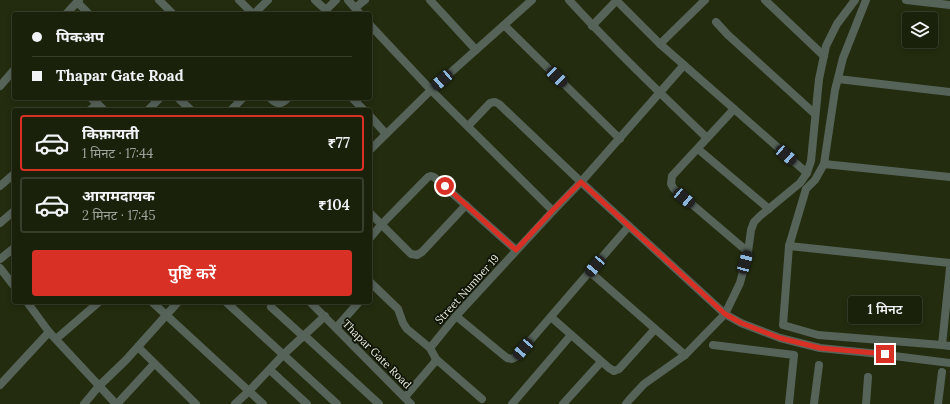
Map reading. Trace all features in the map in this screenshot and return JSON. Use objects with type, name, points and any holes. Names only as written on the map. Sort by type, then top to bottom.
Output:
[{"type":"street","points":[[159,0],[171,12]]},
{"type":"street","points":[[239,0],[252,12]]},
{"type":"street","points":[[256,12],[268,0]]},
{"type":"street","points":[[315,0],[324,12],[336,0]]},
{"type":"street","points":[[348,0],[358,11],[365,0]]},
{"type":"street","points":[[372,148],[431,90],[532,0]]},
{"type":"street","points":[[569,0],[592,26],[707,138]]},
{"type":"street","points":[[592,26],[616,0],[660,44],[807,173]]},
{"type":"street","points":[[660,44],[705,0]]},
{"type":"street","points":[[765,0],[824,56]]},
{"type":"street","points":[[626,404],[644,384],[684,355],[725,314],[740,283],[754,222],[800,183],[807,173],[811,161],[819,79],[826,46],[837,24],[854,0]]},
{"type":"street","points":[[866,0],[843,58],[835,90],[824,164],[815,180],[806,189],[789,246],[783,325],[818,335],[946,345],[950,268]]},
{"type":"street","points":[[906,0],[950,5]]},
{"type":"street","points":[[68,12],[78,1],[87,12]]},
{"type":"street","points":[[433,1],[476,50]]},
{"type":"street","points":[[716,22],[815,114]]},
{"type":"street","points":[[504,25],[620,139]]},
{"type":"street","points":[[372,27],[431,90],[553,210]]},
{"type":"street","name":"Street Number 19","points":[[430,348],[456,316],[553,210],[581,182],[684,65]]},
{"type":"street","points":[[0,86],[12,72]]},
{"type":"street","points":[[838,79],[950,92]]},
{"type":"street","points":[[93,100],[102,108]]},
{"type":"street","points":[[150,108],[158,100]]},
{"type":"street","points":[[180,100],[189,108]]},
{"type":"street","points":[[233,108],[241,100]]},
{"type":"street","points":[[272,100],[278,104],[283,103],[286,100]]},
{"type":"street","points":[[354,100],[362,108]]},
{"type":"street","points":[[468,126],[490,103],[495,102],[499,104],[581,182],[725,314],[741,323],[780,338],[820,348],[950,363]]},
{"type":"street","points":[[93,108],[98,104]]},
{"type":"street","points":[[734,109],[672,176],[671,184],[674,189],[748,252]]},
{"type":"street","points":[[372,118],[386,134]]},
{"type":"street","points":[[698,149],[769,209]]},
{"type":"street","points":[[824,164],[950,176]]},
{"type":"street","points":[[0,186],[12,176]]},
{"type":"street","points":[[372,236],[428,177],[431,176],[434,177],[516,250]]},
{"type":"street","points":[[372,215],[411,254],[417,255],[422,252],[466,205]]},
{"type":"street","points":[[0,223],[12,213]]},
{"type":"street","points":[[456,316],[507,358],[512,359],[516,357],[629,226]]},
{"type":"street","points":[[789,246],[950,263]]},
{"type":"street","points":[[0,259],[12,250]]},
{"type":"street","points":[[0,268],[12,283]]},
{"type":"street","points":[[590,272],[684,355]]},
{"type":"street","points":[[372,287],[398,309],[407,329],[430,348],[436,360],[482,399]]},
{"type":"street","points":[[28,304],[49,332],[117,404],[154,364]]},
{"type":"street","points":[[56,339],[97,304]]},
{"type":"street","points":[[154,304],[263,404]]},
{"type":"street","points":[[84,404],[176,304]]},
{"type":"street","points":[[228,304],[337,404]]},
{"type":"street","name":"Thapar Gate Road","points":[[312,304],[411,404]]},
{"type":"street","points":[[336,328],[358,304]]},
{"type":"street","points":[[271,307],[379,404]]},
{"type":"street","points":[[235,404],[284,354],[325,316]]},
{"type":"street","points":[[551,317],[601,362],[614,371],[619,369],[655,329]]},
{"type":"street","points":[[0,385],[49,332]]},
{"type":"street","points":[[512,404],[571,335]]},
{"type":"street","points":[[713,345],[794,355],[789,404]]},
{"type":"street","points":[[138,347],[196,404]]},
{"type":"street","points":[[405,397],[436,360]]},
{"type":"street","points":[[563,404],[601,362]]},
{"type":"street","points":[[814,404],[819,365]]},
{"type":"street","points":[[270,370],[307,404]]},
{"type":"street","points":[[938,404],[942,372]]},
{"type":"street","points":[[866,404],[868,377]]},
{"type":"route","points":[[445,186],[516,250],[581,182],[725,314],[741,323],[780,338],[820,348],[885,354]]}]
